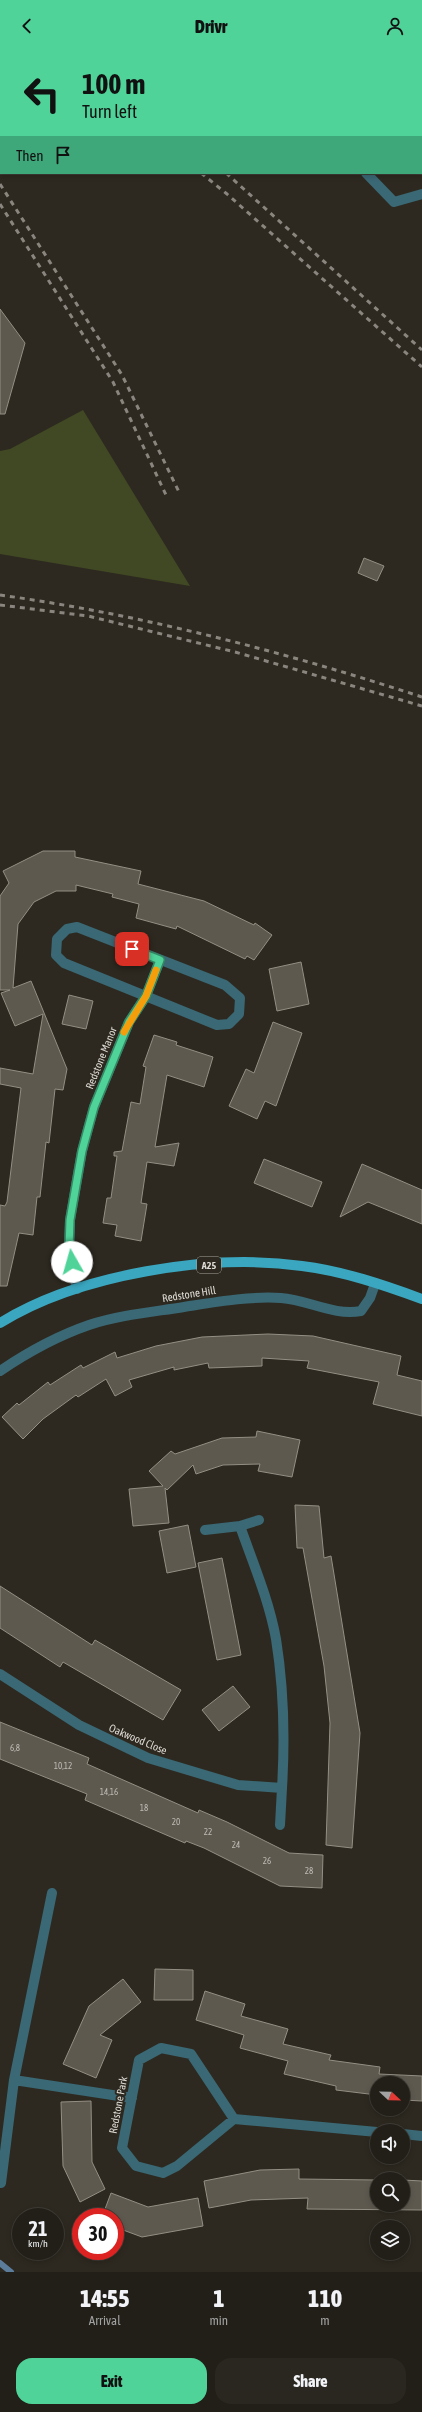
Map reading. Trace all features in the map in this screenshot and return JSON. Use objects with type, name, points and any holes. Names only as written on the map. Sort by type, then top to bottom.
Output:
[{"type":"main road","name":"A25","points":[[0,1323],[39,1303],[77,1289],[137,1273],[220,1263],[255,1263],[302,1266],[349,1275],[422,1299]]},
{"type":"street","points":[[367,174],[394,202],[422,194]]},
{"type":"street","points":[[77,927],[160,960],[235,991],[240,998],[239,1014],[229,1024],[217,1025],[64,963],[56,955],[57,939],[67,929],[77,927]]},
{"type":"street","name":"Redstone Manor","points":[[77,1289],[69,1249],[70,1220],[82,1151],[94,1107],[129,1022],[146,996],[160,960]]},
{"type":"street","name":"Redstone Hill","points":[[0,1371],[29,1352],[90,1325],[135,1315],[254,1298],[282,1298],[305,1302],[334,1312],[349,1314],[361,1311],[370,1298],[375,1284]]},
{"type":"street","points":[[205,1530],[240,1526],[259,1520]]},
{"type":"street","points":[[240,1526],[262,1586],[276,1638],[285,1738],[280,1825]]},
{"type":"street","name":"Oakwood Close","points":[[0,1674],[79,1725],[148,1758],[238,1785],[282,1788]]},
{"type":"street","points":[[1,2183],[14,2080],[52,1892]]},
{"type":"street","name":"Redstone Park","points":[[160,2048],[191,2054],[234,2119],[176,2166],[163,2173],[136,2166],[122,2148],[139,2060],[160,2048]]},
{"type":"street","points":[[14,2080],[132,2098]]},
{"type":"street","points":[[234,2119],[370,2131]]},
{"type":"street","points":[[410,2135],[422,2136]]},
{"type":"green space","points":[[83,410],[190,586],[0,554],[0,451],[10,449]]},
{"type":"building","points":[[0,309],[25,343],[5,414],[0,414]]},
{"type":"building","points":[[364,558],[384,566],[377,581],[358,573]]},
{"type":"building","points":[[43,851],[75,851],[75,857],[141,871],[138,884],[204,901],[254,925],[255,923],[272,935],[254,960],[247,956],[245,959],[177,926],[176,929],[136,918],[139,904],[112,897],[113,894],[76,885],[76,891],[56,891],[34,902],[18,924],[13,988],[31,981],[67,1069],[63,1090],[55,1089],[49,1143],[46,1142],[40,1197],[37,1197],[33,1235],[19,1233],[7,1286],[0,1286],[0,1205],[5,1206],[7,1202],[21,1088],[0,1084],[0,1068],[33,1074],[43,1014],[15,1026],[1,993],[10,990],[0,990],[0,896],[9,883],[3,871]]},
{"type":"building","points":[[301,962],[309,1004],[277,1011],[269,969]]},
{"type":"building","points":[[69,995],[93,1001],[86,1029],[62,1024]]},
{"type":"building","points":[[273,1022],[302,1033],[276,1106],[265,1101],[257,1119],[229,1106],[246,1069],[254,1073]]},
{"type":"building","points":[[154,1035],[177,1042],[176,1045],[213,1057],[204,1087],[167,1075],[155,1147],[179,1143],[174,1166],[147,1162],[141,1203],[147,1204],[141,1241],[115,1236],[117,1225],[103,1223],[107,1198],[111,1198],[117,1156],[114,1156],[114,1152],[122,1151],[131,1102],[140,1104],[146,1067],[143,1066]]},
{"type":"building","points":[[264,1159],[322,1182],[312,1207],[254,1183]]},
{"type":"building","points":[[362,1164],[422,1190],[422,1224],[368,1202],[340,1217]]},
{"type":"building","points":[[268,1334],[313,1336],[401,1356],[397,1375],[422,1381],[422,1416],[373,1404],[379,1382],[307,1368],[309,1361],[262,1358],[262,1366],[209,1368],[208,1363],[174,1370],[174,1367],[129,1380],[132,1387],[115,1396],[106,1379],[78,1397],[76,1395],[43,1419],[23,1439],[2,1417],[17,1403],[19,1405],[48,1382],[50,1385],[81,1365],[83,1368],[115,1352],[117,1358],[156,1346],[202,1337]]},
{"type":"building","points":[[257,1431],[300,1440],[292,1477],[258,1471],[260,1464],[223,1465],[196,1474],[193,1465],[167,1490],[165,1488],[169,1523],[133,1526],[129,1489],[163,1486],[149,1471],[171,1451],[175,1454],[222,1438],[256,1437]]},
{"type":"building","points":[[295,1505],[319,1506],[324,1558],[331,1556],[360,1733],[352,1848],[326,1845],[330,1723],[324,1666],[303,1548],[297,1548]]},
{"type":"building","points":[[188,1525],[196,1567],[167,1573],[159,1531]]},
{"type":"building","points":[[222,1558],[241,1655],[217,1660],[198,1563]]},
{"type":"building","points":[[0,1586],[92,1645],[95,1640],[181,1690],[163,1720],[63,1662],[60,1667],[0,1628]]},
{"type":"building","points":[[233,1686],[250,1707],[219,1731],[202,1710]]},
{"type":"building","points":[[0,1722],[89,1758],[87,1764],[198,1813],[199,1810],[227,1822],[289,1853],[323,1855],[322,1888],[280,1886],[204,1848],[186,1841],[185,1843],[85,1800],[87,1794],[0,1759]]},
{"type":"building","points":[[155,1969],[193,1970],[193,2000],[154,2000]]},
{"type":"building","points":[[123,1979],[141,2002],[100,2035],[112,2040],[96,2078],[63,2064],[89,2006]]},
{"type":"building","points":[[205,1991],[245,2004],[241,2016],[288,2029],[283,2044],[331,2055],[329,2060],[380,2067],[379,2074],[422,2076],[422,2101],[410,2100],[410,2076],[370,2076],[370,2094],[336,2090],[336,2086],[284,2074],[288,2061],[240,2048],[244,2035],[196,2020]]},
{"type":"building","points":[[91,2101],[92,2162],[105,2189],[80,2202],[63,2166],[61,2102]]},
{"type":"building","points":[[299,2169],[299,2179],[370,2180],[370,2210],[307,2209],[308,2198],[251,2200],[209,2208],[204,2181],[260,2170]]},
{"type":"building","points":[[410,2180],[422,2181],[422,2210],[410,2210]]},
{"type":"building","points":[[111,2193],[148,2207],[198,2198],[203,2226],[142,2237],[124,2230],[124,2208],[105,2208]]},
{"type":"waterway","points":[[0,2263],[11,2272]]},
{"type":"railway","points":[[202,174],[227,194],[422,367]]},
{"type":"railway","points":[[227,174],[422,350]]},
{"type":"railway","points":[[0,184],[122,375],[179,492]]},
{"type":"railway","points":[[0,204],[113,382],[166,495]]},
{"type":"railway","points":[[0,595],[54,603],[160,624],[266,650],[422,697]]},
{"type":"railway","points":[[0,605],[88,616],[235,652],[422,706]]},
{"type":"slow traffic","points":[[124,1032],[146,996],[156,970]]},
{"type":"route","points":[[72,1262],[69,1249],[70,1220],[82,1151],[94,1107],[129,1022],[146,996],[160,960],[132,949]]}]
